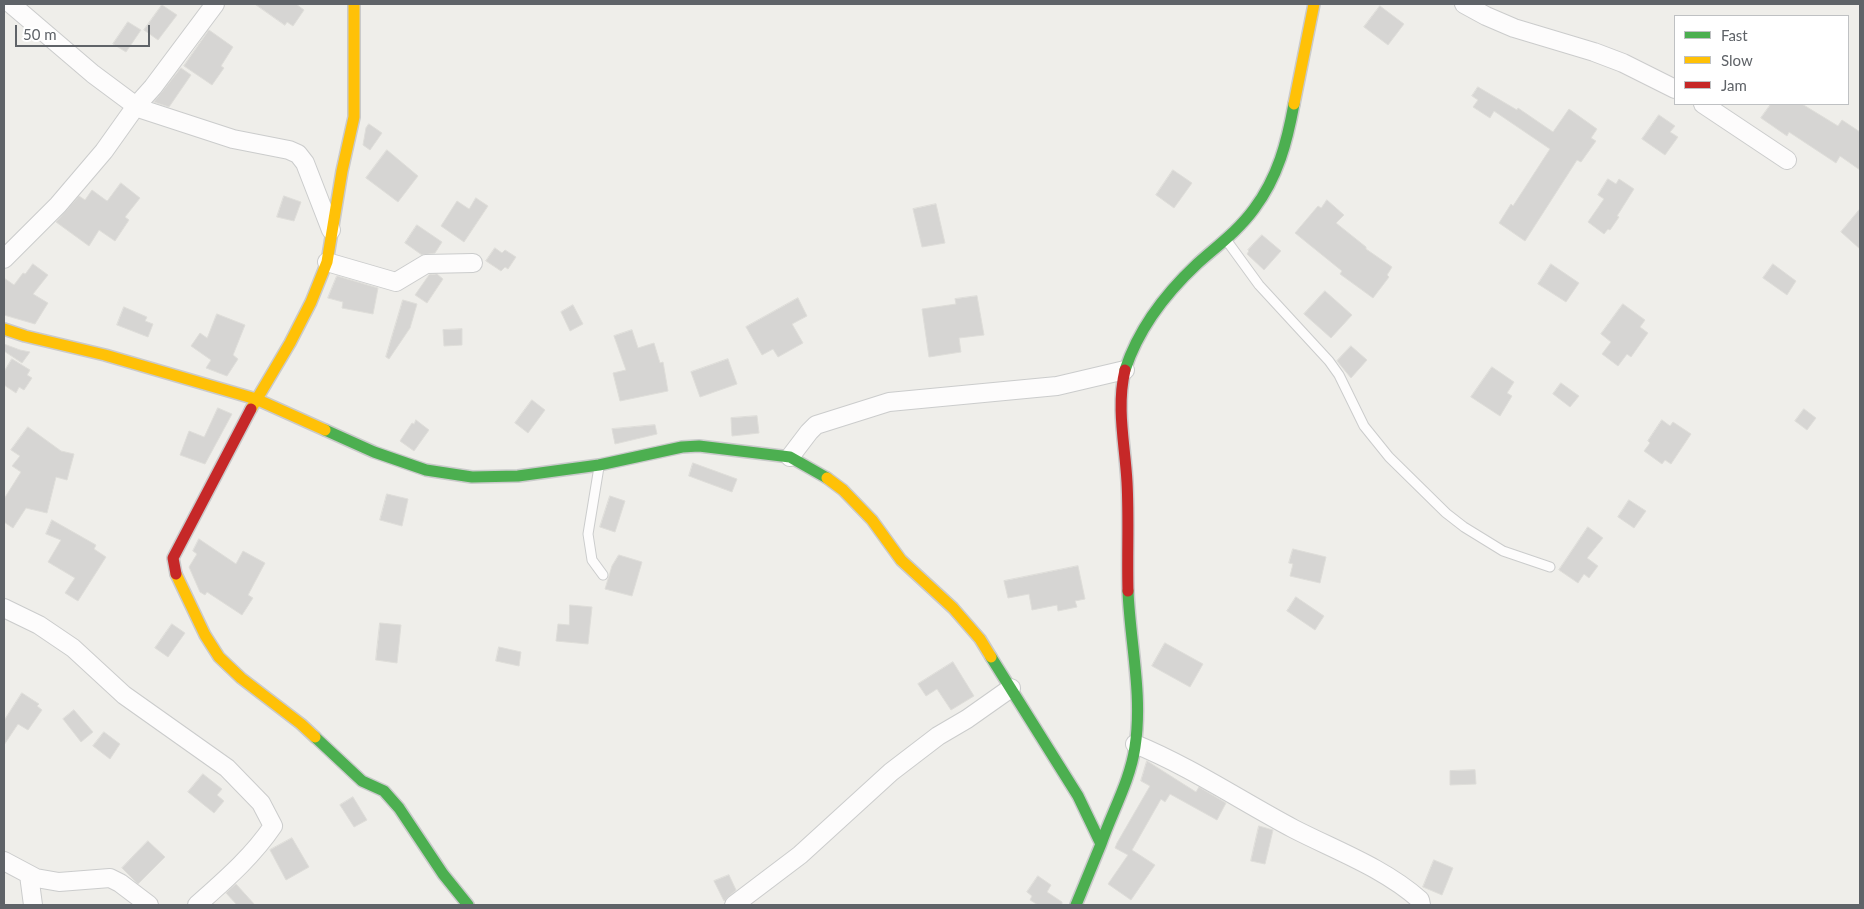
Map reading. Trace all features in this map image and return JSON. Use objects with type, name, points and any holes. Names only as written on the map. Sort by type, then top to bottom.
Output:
[{"type":"street","points":[[11,4],[93,74],[136,106],[233,139],[289,150],[298,154],[305,163],[332,230]]},
{"type":"street","points":[[4,259],[58,205],[104,151],[136,106],[215,4]]},
{"type":"street","points":[[354,4],[354,117],[342,171],[327,262],[311,302],[290,343],[256,399],[173,558],[174,570],[205,635],[219,657],[241,678],[301,724],[362,781],[384,791],[399,808],[443,874],[468,905]]},
{"type":"street","points":[[1076,905],[1130,771],[1136,744],[1137,710],[1129,608],[1126,466],[1121,424],[1122,385],[1125,370],[1137,343],[1152,317],[1174,288],[1193,267],[1226,240],[1263,198],[1281,163],[1302,71],[1314,4]]},
{"type":"street","points":[[1464,4],[1514,28],[1624,63],[1674,88]]},
{"type":"street","points":[[1704,105],[1787,160]]},
{"type":"street","points":[[327,262],[396,282],[426,264],[473,263]]},
{"type":"street","points":[[4,329],[105,355],[256,399],[374,452],[426,470],[472,477],[518,476],[599,464],[682,447],[698,446],[790,457],[821,474],[842,490],[872,520],[901,560],[953,608],[980,639],[1078,796],[1101,844]]},
{"type":"street","points":[[790,457],[816,425],[889,402],[1057,386],[1125,370]]},
{"type":"street","points":[[4,608],[39,625],[73,648],[124,694],[227,768],[261,803],[273,826],[248,858],[197,905]]},
{"type":"street","points":[[734,905],[800,855],[891,772],[938,736],[967,719],[1011,688]]},
{"type":"street","points":[[1136,744],[1185,767],[1264,813],[1387,876],[1408,889],[1420,900],[1421,905]]},
{"type":"street","points":[[4,861],[36,878],[59,882],[110,878],[120,883],[149,905]]},
{"type":"street","points":[[29,874],[33,905]]},
{"type":"lane","points":[[1226,240],[1259,285],[1340,375],[1364,426],[1389,456],[1446,513],[1472,532],[1503,551],[1550,567]]},
{"type":"lane","points":[[599,464],[588,534],[592,560],[603,575]]},
{"type":"building","points":[[255,4],[296,4],[304,10],[293,26],[287,22],[285,25]]},
{"type":"building","points":[[162,5],[177,15],[158,40],[144,30]]},
{"type":"building","points":[[1380,6],[1404,24],[1388,45],[1364,27]]},
{"type":"building","points":[[128,22],[141,30],[126,52],[113,44]]},
{"type":"building","points":[[209,30],[233,47],[221,66],[224,68],[212,85],[184,66]]},
{"type":"building","points":[[181,68],[191,75],[169,107],[154,102]]},
{"type":"building","points":[[1478,87],[1517,110],[1518,108],[1553,132],[1569,109],[1597,129],[1591,138],[1596,141],[1581,162],[1577,160],[1525,241],[1499,223],[1511,204],[1513,206],[1550,149],[1494,111],[1490,118],[1473,107],[1478,100],[1472,96]]},
{"type":"building","points":[[1770,105],[1804,105],[1838,126],[1842,120],[1860,132],[1860,170],[1840,156],[1836,163],[1789,132],[1787,136],[1761,118]]},
{"type":"building","points":[[1659,115],[1675,126],[1670,132],[1678,137],[1665,155],[1642,139]]},
{"type":"building","points":[[369,124],[382,133],[370,150],[363,145],[366,128]]},
{"type":"building","points":[[387,150],[418,176],[398,202],[366,178]]},
{"type":"building","points":[[1173,170],[1192,183],[1174,208],[1156,195]]},
{"type":"building","points":[[1608,179],[1616,184],[1619,179],[1634,189],[1617,216],[1619,217],[1610,230],[1608,229],[1604,234],[1588,222],[1604,199],[1598,195]]},
{"type":"building","points":[[121,183],[140,198],[125,217],[129,220],[115,241],[99,230],[89,246],[56,222],[79,196],[85,200],[92,190],[107,201]]},
{"type":"building","points":[[284,196],[301,202],[294,221],[277,217]]},
{"type":"building","points":[[476,198],[488,206],[464,242],[441,226],[457,201],[469,209]]},
{"type":"building","points":[[1327,200],[1344,215],[1336,223],[1366,247],[1366,249],[1392,267],[1387,275],[1389,277],[1373,298],[1340,274],[1342,271],[1295,233],[1318,206],[1321,208]]},
{"type":"building","points":[[936,204],[945,243],[922,247],[913,209]]},
{"type":"building","points":[[1860,209],[1860,249],[1841,232]]},
{"type":"building","points":[[417,225],[442,242],[435,253],[422,255],[405,243]]},
{"type":"building","points":[[1262,235],[1281,251],[1264,270],[1247,254],[1248,250]]},
{"type":"building","points":[[495,248],[502,253],[505,250],[516,257],[508,269],[505,267],[501,271],[486,261]]},
{"type":"building","points":[[33,264],[48,275],[33,294],[48,303],[35,324],[4,315],[4,278],[14,285]]},
{"type":"building","points":[[1551,264],[1579,283],[1566,302],[1538,284]]},
{"type":"building","points":[[1773,264],[1796,281],[1787,295],[1763,278]]},
{"type":"building","points":[[437,274],[443,279],[427,303],[415,295],[429,275]]},
{"type":"building","points":[[337,276],[378,288],[373,314],[342,308],[343,302],[328,298]]},
{"type":"building","points":[[1325,291],[1352,315],[1331,338],[1304,314]]},
{"type":"building","points":[[977,296],[984,335],[959,338],[961,352],[929,357],[922,309],[956,304],[955,299]]},
{"type":"building","points":[[798,298],[807,316],[792,324],[803,343],[778,357],[773,349],[762,355],[746,327]]},
{"type":"building","points":[[403,300],[417,304],[410,328],[389,359],[386,357]]},
{"type":"building","points":[[1623,304],[1645,320],[1640,327],[1648,333],[1631,357],[1627,354],[1618,366],[1602,354],[1611,342],[1601,334]]},
{"type":"building","points":[[573,305],[583,324],[570,331],[561,312]]},
{"type":"building","points":[[124,307],[147,317],[145,321],[153,324],[148,337],[117,325]]},
{"type":"building","points":[[217,314],[245,325],[233,355],[238,359],[227,376],[206,368],[211,360],[191,346],[200,333],[207,338]]},
{"type":"building","points":[[462,329],[462,345],[444,346],[443,330]]},
{"type":"building","points":[[632,330],[638,348],[654,343],[660,363],[663,362],[668,391],[620,401],[613,373],[626,370],[614,336]]},
{"type":"building","points":[[4,344],[30,352],[22,363],[4,351]]},
{"type":"building","points":[[1351,346],[1367,360],[1351,378],[1337,361]]},
{"type":"building","points":[[12,359],[30,370],[27,375],[32,378],[24,390],[19,387],[16,393],[4,385],[4,372]]},
{"type":"building","points":[[728,359],[737,384],[700,397],[691,372]]},
{"type":"building","points":[[1492,367],[1514,382],[1507,393],[1512,396],[1500,416],[1471,397]]},
{"type":"building","points":[[1561,383],[1579,396],[1570,407],[1553,394]]},
{"type":"building","points":[[532,400],[545,410],[528,433],[515,423]]},
{"type":"building","points":[[218,408],[232,414],[205,464],[180,455],[189,431],[204,437]]},
{"type":"building","points":[[1804,409],[1816,418],[1807,430],[1795,421]]},
{"type":"building","points":[[757,416],[759,433],[732,436],[731,418]]},
{"type":"building","points":[[416,420],[429,430],[414,451],[400,441]]},
{"type":"building","points":[[1662,420],[1670,426],[1673,422],[1691,434],[1671,464],[1665,460],[1662,464],[1644,451],[1650,443],[1648,441]]},
{"type":"building","points":[[655,425],[657,434],[615,444],[612,429]]},
{"type":"building","points":[[28,427],[61,451],[74,454],[67,480],[56,477],[47,513],[26,508],[13,528],[4,522],[4,499],[21,472],[12,466],[20,456],[11,450]]},
{"type":"building","points":[[693,463],[737,479],[732,492],[689,476]]},
{"type":"building","points":[[387,494],[408,499],[402,526],[380,520]]},
{"type":"building","points":[[610,496],[625,501],[615,532],[600,527]]},
{"type":"building","points":[[1629,500],[1646,511],[1634,528],[1618,517]]},
{"type":"building","points":[[52,520],[96,545],[94,549],[106,557],[78,601],[65,593],[75,578],[48,562],[61,540],[46,534]]},
{"type":"building","points":[[1588,527],[1603,538],[1587,558],[1598,566],[1589,578],[1584,574],[1578,583],[1559,570]]},
{"type":"building","points":[[199,539],[236,564],[243,551],[265,563],[248,595],[253,598],[242,615],[207,592],[205,595],[200,592],[189,567],[197,554],[193,551]]},
{"type":"building","points":[[1293,549],[1326,557],[1320,583],[1290,576],[1293,564],[1289,563]]},
{"type":"building","points":[[619,555],[642,562],[632,596],[605,589],[612,566]]},
{"type":"building","points":[[1078,566],[1085,599],[1075,601],[1077,607],[1058,611],[1057,605],[1032,610],[1029,594],[1008,598],[1004,581]]},
{"type":"building","points":[[1296,597],[1324,616],[1315,630],[1287,611]]},
{"type":"building","points":[[570,605],[592,607],[588,644],[556,641],[558,624],[569,625]]},
{"type":"building","points":[[380,623],[401,625],[397,663],[376,660]]},
{"type":"building","points":[[172,624],[185,633],[168,657],[155,648]]},
{"type":"building","points":[[1165,643],[1203,664],[1190,687],[1152,666]]},
{"type":"building","points":[[499,647],[521,652],[519,666],[496,661]]},
{"type":"building","points":[[953,662],[974,696],[951,710],[937,689],[926,696],[918,684]]},
{"type":"building","points":[[22,693],[39,704],[37,706],[42,710],[28,730],[18,724],[4,745],[4,721]]},
{"type":"building","points":[[74,710],[93,732],[81,742],[63,719]]},
{"type":"building","points":[[104,732],[120,744],[110,759],[93,746]]},
{"type":"building","points":[[1147,761],[1196,792],[1199,787],[1226,803],[1217,820],[1170,794],[1165,802],[1161,799],[1132,850],[1155,865],[1131,900],[1108,884],[1128,855],[1115,848],[1117,843],[1150,786],[1141,781]]},
{"type":"building","points":[[1475,770],[1476,784],[1450,785],[1450,771]]},
{"type":"building","points":[[203,774],[222,789],[217,795],[224,801],[214,813],[188,792]]},
{"type":"building","points":[[353,797],[367,820],[354,827],[340,805]]},
{"type":"building","points":[[1259,826],[1273,830],[1265,864],[1251,861]]},
{"type":"building","points":[[292,838],[309,867],[286,880],[270,850]]},
{"type":"building","points":[[148,841],[165,857],[138,884],[122,868]]},
{"type":"building","points":[[1434,860],[1453,868],[1442,895],[1423,887]]},
{"type":"building","points":[[729,875],[736,890],[724,901],[714,881]]},
{"type":"building","points":[[1038,876],[1051,885],[1047,892],[1062,902],[1062,905],[1038,905],[1030,900],[1032,896],[1027,892]]},
{"type":"building","points":[[236,884],[255,905],[237,905],[226,893]]},
{"type":"traffic: fast","points":[[1125,370],[1145,327],[1174,287],[1241,224],[1262,197],[1280,159],[1294,104]]},
{"type":"traffic: fast","points":[[325,430],[374,452],[426,470],[472,477],[518,476],[599,465],[682,447],[699,446],[790,457],[827,478]]},
{"type":"traffic: fast","points":[[1101,844],[1125,784],[1135,747],[1138,708],[1128,591]]},
{"type":"traffic: fast","points":[[991,657],[1078,796],[1101,844],[1076,905]]},
{"type":"traffic: fast","points":[[315,737],[362,781],[384,791],[399,808],[443,874],[468,905]]},
{"type":"traffic: slow","points":[[251,409],[290,343],[311,302],[327,262],[342,171],[354,117],[354,4]]},
{"type":"traffic: slow","points":[[1294,104],[1314,4]]},
{"type":"traffic: slow","points":[[4,329],[25,336],[105,355],[256,399],[325,430]]},
{"type":"traffic: slow","points":[[827,478],[843,490],[872,520],[901,560],[953,608],[980,639],[991,657]]},
{"type":"traffic: slow","points":[[176,574],[205,635],[219,657],[241,678],[315,737]]},
{"type":"traffic: jam","points":[[1125,370],[1122,384],[1121,412],[1128,496],[1128,591]]},
{"type":"traffic: jam","points":[[176,574],[173,558],[251,409]]}]
